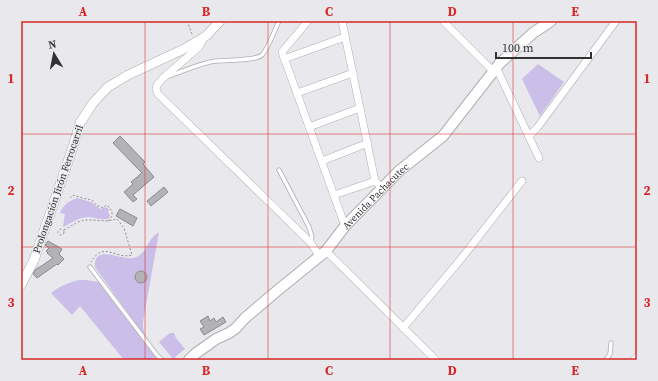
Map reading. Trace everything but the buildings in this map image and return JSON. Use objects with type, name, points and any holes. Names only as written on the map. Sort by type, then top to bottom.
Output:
[{"type":"main road","name":"Avenida Pachacutec","points":[[189,360],[216,339],[236,328],[245,318],[323,253],[378,185],[399,171],[442,136],[494,69],[533,33],[551,21]]},
{"type":"street","name":"Prolongación Jirón Ferrocarril","points":[[21,285],[34,260],[74,147],[80,123],[93,103],[108,87],[128,75],[184,49],[206,36],[220,21]]},
{"type":"street","points":[[308,21],[282,52],[345,226]]},
{"type":"street","points":[[334,195],[378,185],[342,21]]},
{"type":"street","points":[[443,21],[494,69],[539,158]]},
{"type":"street","points":[[529,136],[537,128],[616,21]]},
{"type":"street","points":[[206,36],[199,47],[157,85],[156,89],[158,94],[310,242],[436,360]]},
{"type":"street","points":[[284,59],[345,37]]},
{"type":"street","points":[[297,93],[353,73]]},
{"type":"street","points":[[309,127],[360,108]]},
{"type":"street","points":[[322,161],[368,144]]},
{"type":"street","points":[[403,328],[461,259],[522,181]]},
{"type":"street","points":[[634,360],[637,357]]},
{"type":"lane","points":[[163,78],[214,61],[255,58],[262,55],[279,21]]},
{"type":"lane","points":[[279,170],[309,227],[312,237],[310,242]]},
{"type":"lane","points":[[90,267],[162,360]]},
{"type":"lane","points":[[606,360],[610,354],[611,343]]},
{"type":"path","points":[[187,21],[192,36]]},
{"type":"path","points":[[70,198],[73,195],[92,200],[96,205],[103,208],[106,205],[108,206],[112,211],[112,216],[107,222]]},
{"type":"path","points":[[64,230],[84,220],[107,222],[117,219],[123,226],[132,255],[129,256],[100,252],[93,259],[90,267]]},
{"type":"shaded area","points":[[538,64],[564,82],[540,116],[522,79]]},
{"type":"shaded area","points":[[77,198],[91,202],[101,209],[106,207],[108,208],[110,215],[109,218],[83,218],[63,227],[65,214],[60,213],[61,210],[71,200]]},
{"type":"shaded area","points":[[159,232],[143,322],[145,337],[95,267],[96,260],[103,254],[128,258],[137,257],[143,252],[151,239]]},
{"type":"shaded area","points":[[80,280],[99,282],[158,360],[124,360],[80,306],[72,315],[51,293],[58,288]]},
{"type":"shaded area","points":[[170,333],[174,333],[185,349],[176,356],[174,360],[159,342]]}]
